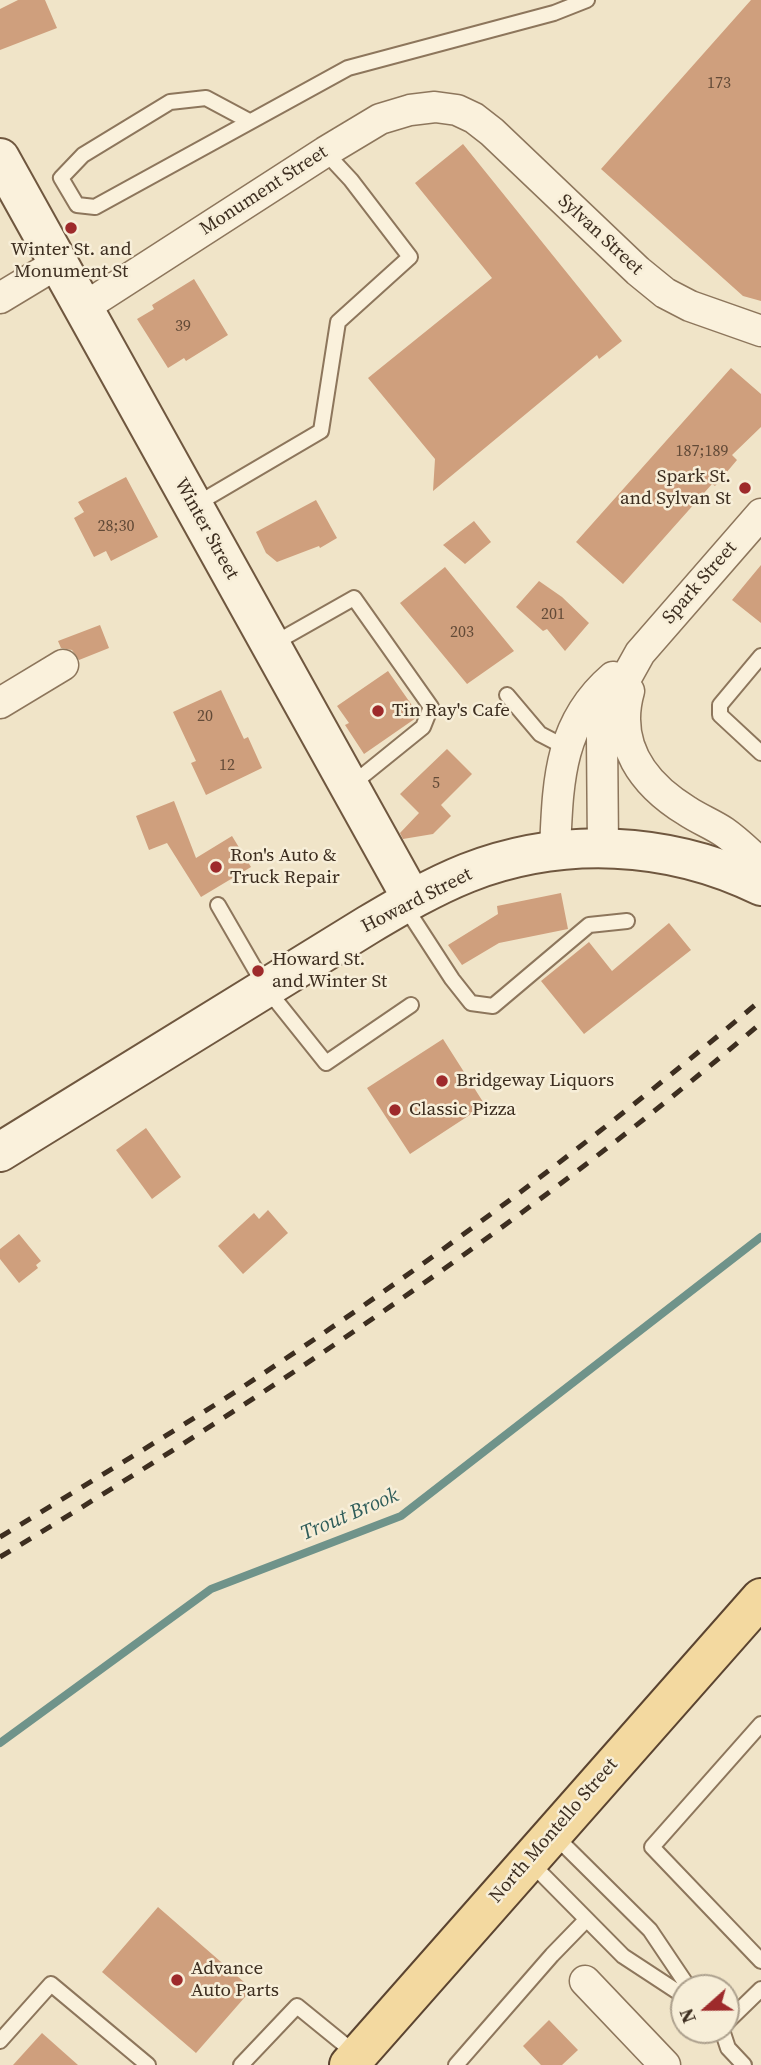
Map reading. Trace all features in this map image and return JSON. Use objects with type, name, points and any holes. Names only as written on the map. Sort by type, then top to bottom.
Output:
[{"type":"main road","name":"Winter Street","points":[[0,158],[349,787],[408,902]]},
{"type":"main road","name":"Howard Street","points":[[0,1152],[408,902],[465,874],[501,861],[555,850],[603,848],[697,861],[761,886]]},
{"type":"main road","name":"North Montello Street","points":[[353,2060],[761,1598]]},
{"type":"street","name":"Monument Street","points":[[83,308],[380,119],[423,108],[457,110]]},
{"type":"street","name":"Sylvan Street","points":[[457,110],[474,118],[492,132],[638,271],[665,293],[690,306],[761,331]]},
{"type":"street","points":[[0,298],[58,263]]},
{"type":"street","name":"Spark Street","points":[[555,850],[557,799],[565,747],[577,723],[603,685],[640,653],[756,529]]},
{"type":"street","name":"Spark Street","points":[[603,848],[602,736],[611,705],[640,653]]},
{"type":"street","name":"Spark Street","points":[[640,653],[626,701],[625,730],[633,756],[645,776],[666,797],[725,832],[761,864]]},
{"type":"street","points":[[0,703],[63,665]]},
{"type":"street","points":[[585,1981],[665,2065]]},
{"type":"lane","points":[[249,121],[206,98],[170,102],[83,155],[61,178],[77,205],[95,207],[348,68],[554,13],[587,0]]},
{"type":"lane","points":[[193,506],[321,431],[338,322],[410,257],[351,180],[325,152]]},
{"type":"lane","points":[[270,646],[354,598],[431,707],[423,727],[349,787]]},
{"type":"lane","points":[[759,747],[719,710],[720,705],[761,656]]},
{"type":"lane","points":[[508,695],[540,734],[565,747]]},
{"type":"lane","points":[[408,902],[452,979],[471,1003],[493,1006],[589,926],[627,921]]},
{"type":"lane","points":[[218,905],[266,988],[326,1063],[411,1005]]},
{"type":"lane","points":[[761,1724],[652,1847],[761,1961]]},
{"type":"lane","points":[[540,1846],[586,1920],[623,1955],[670,1987]]},
{"type":"lane","points":[[540,1846],[650,1930],[680,1974]]},
{"type":"lane","points":[[456,2065],[586,1920]]},
{"type":"lane","points":[[0,2040],[51,1984],[148,2065]]},
{"type":"lane","points":[[740,2009],[761,1989]]},
{"type":"lane","points":[[241,2065],[297,2006],[353,2060]]},
{"type":"lane","points":[[727,2044],[744,2065]]},
{"type":"building","points":[[18,0],[45,0],[57,28],[0,50],[0,9]]},
{"type":"building","points":[[751,0],[761,0],[761,301],[743,296],[601,169]]},
{"type":"building","points":[[463,144],[622,341],[599,359],[597,355],[433,491],[435,459],[368,378],[492,278],[415,183]]},
{"type":"building","points":[[194,279],[228,335],[186,361],[184,358],[168,368],[137,319],[154,309],[152,305]]},
{"type":"building","points":[[731,368],[761,394],[761,427],[732,455],[737,460],[715,486],[712,484],[623,584],[576,542]]},
{"type":"building","points":[[126,477],[158,537],[111,561],[106,551],[94,557],[74,518],[84,512],[78,502]]},
{"type":"building","points":[[316,500],[337,538],[320,548],[319,546],[277,562],[266,553],[256,532]]},
{"type":"building","points":[[474,521],[491,542],[465,564],[443,545]]},
{"type":"building","points":[[761,565],[761,623],[732,600]]},
{"type":"building","points":[[445,567],[514,651],[467,684],[400,603]]},
{"type":"building","points":[[539,581],[562,597],[589,623],[565,651],[547,629],[543,631],[516,607]]},
{"type":"building","points":[[100,625],[109,648],[79,660],[72,650],[61,648],[58,641]]},
{"type":"building","name":"Tin Ray's Cafe","points":[[388,671],[418,714],[364,754],[345,725],[349,723],[337,706]]},
{"type":"building","points":[[221,690],[244,739],[248,737],[262,768],[206,795],[191,763],[196,761],[173,712]]},
{"type":"building","points":[[447,749],[472,774],[441,805],[451,816],[433,834],[403,839],[400,833],[419,813],[400,794]]},
{"type":"building","points":[[174,801],[196,858],[232,836],[251,867],[201,897],[167,843],[149,850],[136,816]]},
{"type":"building","points":[[561,893],[568,929],[499,943],[462,965],[448,945],[498,914],[497,906]]},
{"type":"building","points":[[669,923],[691,950],[584,1034],[541,981],[589,942],[612,971]]},
{"type":"building","points":[[443,1039],[485,1105],[410,1154],[367,1088]]},
{"type":"building","points":[[146,1128],[181,1177],[152,1199],[116,1150]]},
{"type":"building","points":[[268,1210],[288,1233],[243,1274],[218,1246],[254,1213],[259,1219]]},
{"type":"building","points":[[19,1234],[41,1261],[36,1265],[38,1268],[19,1283],[0,1259],[0,1249]]},
{"type":"building","name":"Advance Auto Parts","points":[[158,1907],[252,1989],[196,2053],[102,1972]]},
{"type":"building","points":[[549,2020],[578,2050],[562,2065],[541,2065],[523,2046]]},
{"type":"building","points":[[42,2033],[78,2065],[13,2065]]},
{"type":"waterway","name":"Trout Brook","points":[[0,1743],[211,1589],[401,1516],[761,1237]]},
{"type":"railway","points":[[0,1537],[245,1386],[403,1278],[585,1143],[761,1000]]},
{"type":"railway","points":[[0,1557],[198,1434],[391,1306],[579,1169],[671,1098],[761,1023]]},
{"type":"place","name":"Winter St. and Monument St","points":[[71,228]]},
{"type":"place","name":"Spark St. and Sylvan St","points":[[745,488]]},
{"type":"place","name":"Tin Ray's Cafe","points":[[378,711]]},
{"type":"place","name":"Ron's Auto & Truck Repair","points":[[216,867]]},
{"type":"place","name":"Howard St. and Winter St","points":[[258,971]]},
{"type":"place","name":"Bridgeway Liquors","points":[[442,1081]]},
{"type":"place","name":"Classic Pizza","points":[[395,1110]]},
{"type":"place","name":"Advance Auto Parts","points":[[177,1980]]}]
